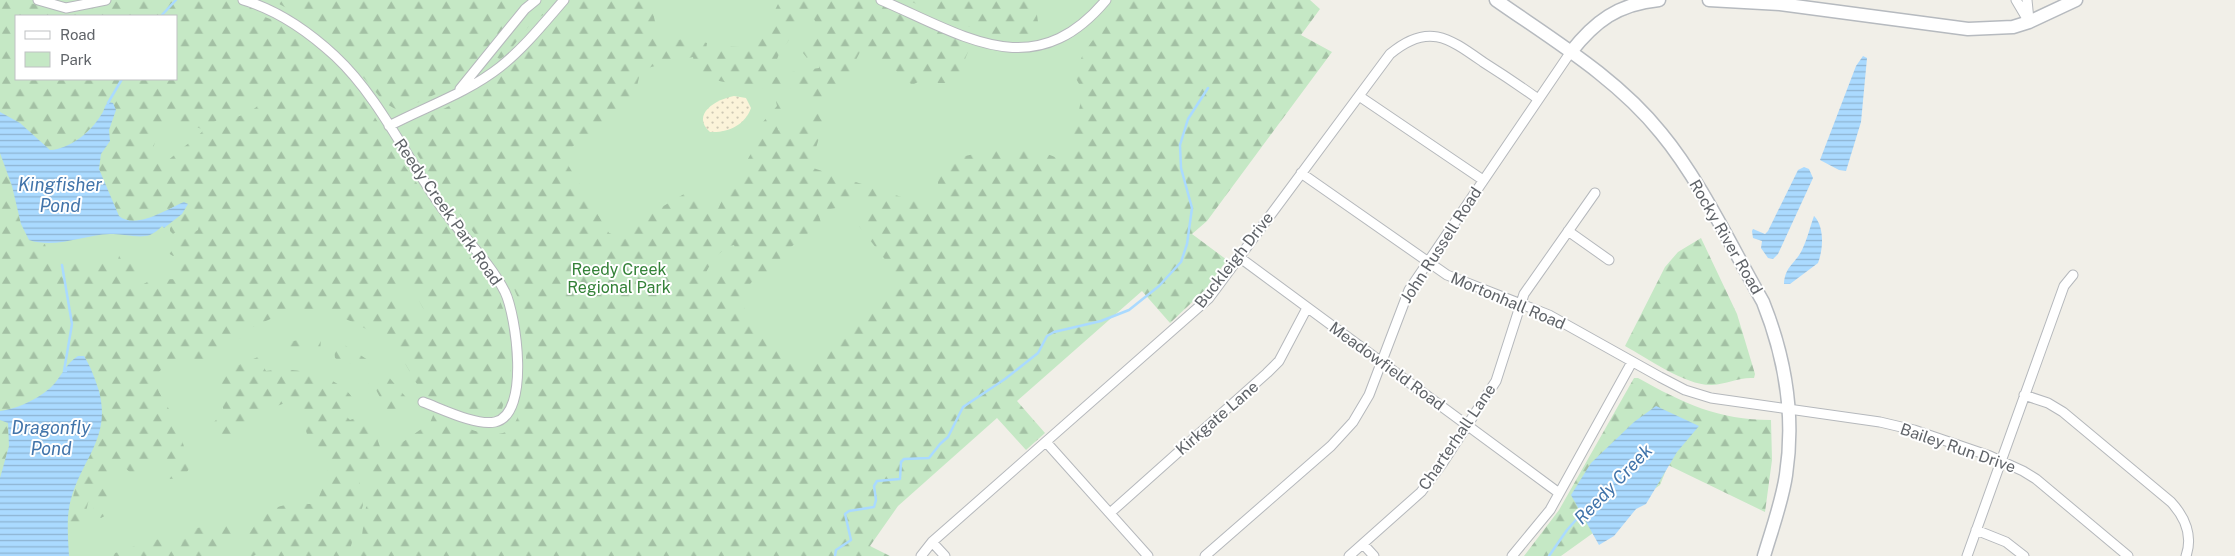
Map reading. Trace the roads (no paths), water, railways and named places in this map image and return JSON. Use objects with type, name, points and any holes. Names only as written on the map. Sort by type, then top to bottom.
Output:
[{"type":"street","points":[[38,0],[66,8],[106,0]]},
{"type":"street","name":"Reedy Creek Park Road","points":[[243,0],[256,4],[302,28],[337,58],[369,95],[443,209],[482,257],[505,292],[514,319],[518,379],[512,404],[506,416],[496,422],[477,421],[423,402]]},
{"type":"street","name":"Reedy Creek Park Road","points":[[459,92],[525,9],[536,0]]},
{"type":"street","name":"Reedy Creek Park Road","points":[[389,126],[478,82],[501,67],[524,45],[564,0]]},
{"type":"street","points":[[882,0],[978,42],[1002,48],[1029,48],[1057,41],[1072,33],[1090,20],[1106,0]]},
{"type":"street","name":"Rocky River Road","points":[[1496,0],[1609,82],[1648,118],[1686,167],[1763,302],[1780,351],[1788,408],[1786,475],[1764,556]]},
{"type":"street","name":"John Russell Road","points":[[1205,556],[1331,446],[1353,422],[1369,395],[1401,306],[1409,290],[1538,99],[1586,32],[1616,10],[1637,3],[1659,0]]},
{"type":"street","points":[[1709,0],[1780,4],[1968,29],[2014,27],[2076,0]]},
{"type":"street","points":[[2016,0],[2029,22]]},
{"type":"street","points":[[2027,0],[2029,22]]},
{"type":"street","name":"Buckleigh Drive","points":[[921,556],[932,542],[1209,298],[1390,54],[1409,41],[1427,35],[1454,41],[1538,99]]},
{"type":"street","points":[[1359,96],[1483,180]]},
{"type":"street","name":"Mortonhall Road","points":[[1301,174],[1428,262],[1463,283],[1549,316],[1685,390],[1711,398],[1788,408]]},
{"type":"street","name":"Charterhall Lane","points":[[1349,556],[1421,492],[1437,472],[1496,381],[1524,294],[1594,193]]},
{"type":"street","points":[[1568,230],[1609,260]]},
{"type":"street","name":"Meadowfield Road","points":[[1239,257],[1559,493]]},
{"type":"street","points":[[1966,556],[2064,286],[2074,275]]},
{"type":"street","name":"Kirkgate Lane","points":[[1110,513],[1268,373],[1279,361],[1307,308]]},
{"type":"street","points":[[1512,556],[1550,510],[1632,362]]},
{"type":"street","points":[[2024,395],[2048,403],[2063,412],[2171,502],[2180,512],[2188,529],[2189,548],[2186,556]]},
{"type":"street","name":"Bailey Run Drive","points":[[1788,408],[1880,422],[1914,430],[1990,456],[2024,471],[2036,479],[2128,556]]},
{"type":"street","points":[[1046,442],[1148,556]]},
{"type":"street","points":[[1976,530],[2006,542],[2024,556]]},
{"type":"street","points":[[932,542],[945,556]]},
{"type":"street","points":[[1363,544],[1374,556]]},
{"type":"water","points":[[1863,56],[1867,58],[1861,122],[1846,171],[1839,170],[1820,160],[1856,66]]},
{"type":"water","name":"Kingfisher Pond","points":[[109,102],[113,103],[116,110],[109,130],[110,141],[101,154],[99,169],[119,216],[126,220],[143,220],[184,202],[188,204],[182,214],[164,228],[162,226],[150,235],[110,234],[49,243],[29,240],[21,224],[12,186],[0,153],[0,112],[20,123],[50,150],[72,143],[86,133],[92,128]]},
{"type":"water","points":[[1804,167],[1809,169],[1813,178],[1778,254],[1773,259],[1768,258],[1761,248],[1762,241],[1753,238],[1752,231],[1753,229],[1765,234],[1768,231],[1798,170]]},
{"type":"water","points":[[1814,216],[1820,226],[1822,239],[1818,263],[1790,284],[1784,284],[1788,269],[1804,246]]},
{"type":"water","name":"Dragonfly Pond","points":[[78,356],[84,356],[91,369],[99,391],[102,407],[99,435],[76,484],[69,506],[69,556],[0,556],[0,478],[9,446],[8,423],[0,420],[0,411],[22,405],[44,393]]},
{"type":"water","points":[[1656,406],[1699,426],[1677,452],[1646,504],[1636,509],[1614,536],[1599,545],[1571,495],[1591,463],[1634,422]]},
{"type":"waterway","points":[[162,15],[176,0]]},
{"type":"waterway","points":[[108,103],[121,80]]},
{"type":"waterway","points":[[835,556],[836,550],[851,540],[845,514],[849,511],[874,507],[876,500],[874,486],[877,481],[900,479],[901,462],[904,459],[929,458],[948,437],[963,407],[1005,379],[1038,353],[1047,336],[1054,332],[1101,321],[1129,310],[1159,286],[1181,262],[1187,244],[1192,208],[1181,168],[1180,145],[1188,119],[1208,88]]},
{"type":"waterway","points":[[62,265],[72,324],[64,371],[66,371]]},
{"type":"waterway","name":"Reedy Creek","points":[[1549,556],[1567,530],[1583,512]]},
{"type":"park label","name":"Reedy Creek Regional Park","points":[[619,278]]}]
